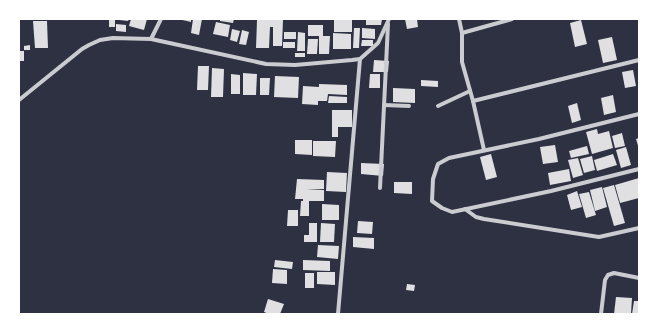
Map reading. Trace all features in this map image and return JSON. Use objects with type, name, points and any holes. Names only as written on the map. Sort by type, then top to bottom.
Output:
[{"type":"street","points":[[151,39],[161,19]]},
{"type":"street","points":[[459,19],[462,33],[462,62],[473,101],[484,150]]},
{"type":"street","points":[[462,33],[512,19]]},
{"type":"street","points":[[19,100],[89,44],[100,40],[113,38],[151,39],[266,64],[295,66],[360,59],[378,42],[389,20]]},
{"type":"street","points":[[380,188],[389,20]]},
{"type":"street","points":[[338,314],[360,59]]},
{"type":"street","points":[[473,101],[639,60]]},
{"type":"street","points":[[438,106],[470,91]]},
{"type":"street","points":[[384,105],[409,106]]},
{"type":"street","points":[[639,114],[450,158],[438,164],[433,179],[432,201],[442,208],[452,212],[465,210],[551,191],[639,169]]},
{"type":"street","points":[[465,210],[484,220],[599,237],[639,228]]},
{"type":"street","points":[[601,314],[605,280],[608,275],[614,273],[639,278]]},
{"type":"building","points":[[109,19],[115,19],[115,27],[109,27]]},
{"type":"building","points":[[119,19],[129,19],[128,21]]},
{"type":"building","points":[[131,19],[147,19],[144,30],[129,26]]},
{"type":"building","points":[[178,19],[191,19],[191,22]]},
{"type":"building","points":[[193,19],[202,19],[199,35],[191,33]]},
{"type":"building","points":[[220,19],[234,19],[233,23],[220,21]]},
{"type":"building","points":[[334,19],[352,19],[352,32],[334,32]]},
{"type":"building","points":[[366,19],[382,19],[381,25],[366,25]]},
{"type":"building","points":[[405,19],[417,19],[418,27],[407,29]]},
{"type":"building","points":[[257,20],[283,20],[282,46],[273,46],[273,27],[270,27],[269,48],[256,48]]},
{"type":"building","points":[[581,20],[587,44],[575,47],[570,23]]},
{"type":"building","points":[[33,21],[47,21],[48,48],[35,48]]},
{"type":"building","points":[[216,22],[230,25],[228,37],[213,34]]},
{"type":"building","points":[[116,24],[126,25],[126,32],[116,31]]},
{"type":"building","points":[[308,25],[323,25],[323,36],[330,36],[329,54],[319,54],[319,36],[308,36]]},
{"type":"building","points":[[354,28],[360,28],[359,48],[353,48]]},
{"type":"building","points":[[362,28],[375,29],[375,39],[362,38]]},
{"type":"building","points":[[232,29],[240,31],[237,42],[230,40]]},
{"type":"building","points":[[242,30],[249,32],[246,45],[239,44]]},
{"type":"building","points":[[284,32],[296,32],[296,39],[284,39]]},
{"type":"building","points":[[298,32],[305,33],[305,51],[297,51]]},
{"type":"building","points":[[333,33],[351,34],[351,49],[333,49]]},
{"type":"building","points":[[612,37],[617,60],[603,63],[598,40]]},
{"type":"building","points":[[308,39],[318,39],[317,54],[307,54]]},
{"type":"building","points":[[362,40],[373,40],[373,46],[361,46]]},
{"type":"building","points":[[283,42],[295,42],[295,48],[283,48]]},
{"type":"building","points":[[30,45],[30,50],[24,50],[24,46]]},
{"type":"building","points":[[19,51],[24,51],[24,61],[19,61]]},
{"type":"building","points":[[295,53],[305,53],[305,57],[295,57]]},
{"type":"building","points":[[374,60],[389,61],[388,72],[373,72]]},
{"type":"building","points":[[198,66],[209,66],[208,90],[197,90]]},
{"type":"building","points":[[212,68],[224,69],[223,97],[211,97]]},
{"type":"building","points":[[633,70],[636,86],[625,88],[622,72]]},
{"type":"building","points":[[243,73],[257,74],[256,95],[243,95]]},
{"type":"building","points":[[231,74],[240,75],[240,94],[231,94]]},
{"type":"building","points":[[370,74],[380,74],[380,88],[369,88]]},
{"type":"building","points":[[275,76],[299,77],[298,98],[274,97]]},
{"type":"building","points":[[260,78],[270,78],[269,95],[260,95]]},
{"type":"building","points":[[421,80],[438,81],[438,87],[421,86]]},
{"type":"building","points":[[319,84],[347,85],[347,95],[328,94],[327,101],[318,101],[318,105],[302,104],[303,86],[319,87]]},
{"type":"building","points":[[393,88],[415,89],[415,103],[393,102]]},
{"type":"building","points":[[613,95],[616,112],[604,115],[601,98]]},
{"type":"building","points":[[329,96],[347,97],[347,103],[328,103]]},
{"type":"building","points":[[577,103],[581,120],[572,123],[568,106]]},
{"type":"building","points":[[332,110],[352,110],[352,127],[338,127],[338,137],[332,137]]},
{"type":"building","points":[[597,129],[598,134],[609,131],[613,148],[592,154],[586,132]]},
{"type":"building","points":[[622,133],[625,146],[615,148],[612,136]]},
{"type":"building","points":[[639,138],[639,149],[636,139]]},
{"type":"building","points":[[295,140],[312,140],[312,155],[295,154]]},
{"type":"building","points":[[313,141],[336,141],[335,157],[313,156]]},
{"type":"building","points":[[555,145],[558,162],[543,164],[540,147]]},
{"type":"building","points":[[587,146],[589,154],[571,158],[569,151]]},
{"type":"building","points":[[626,147],[631,165],[621,168],[616,150]]},
{"type":"building","points":[[491,154],[497,177],[486,180],[480,157]]},
{"type":"building","points":[[613,154],[617,165],[597,171],[594,160]]},
{"type":"building","points":[[592,156],[595,170],[584,173],[580,159]]},
{"type":"building","points":[[578,158],[583,175],[573,178],[568,160]]},
{"type":"building","points":[[361,163],[384,164],[383,176],[361,174]]},
{"type":"building","points":[[569,169],[571,181],[550,185],[548,173]]},
{"type":"building","points":[[327,172],[347,173],[346,192],[326,191]]},
{"type":"building","points":[[639,178],[639,198],[620,203],[615,185]]},
{"type":"building","points":[[297,179],[324,180],[324,189],[306,189],[324,190],[324,201],[309,201],[309,216],[300,216],[301,201],[303,201],[303,199],[295,199]]},
{"type":"building","points":[[394,182],[412,182],[412,194],[394,193]]},
{"type":"building","points":[[614,185],[625,223],[614,226],[603,188]]},
{"type":"building","points":[[602,187],[607,207],[595,211],[590,190]]},
{"type":"building","points":[[577,191],[582,207],[571,210],[567,195]]},
{"type":"building","points":[[589,192],[596,215],[586,218],[579,194]]},
{"type":"building","points":[[322,204],[339,205],[339,220],[322,220]]},
{"type":"building","points":[[288,210],[298,210],[298,226],[287,226]]},
{"type":"building","points":[[358,221],[373,222],[372,234],[357,233]]},
{"type":"building","points":[[309,223],[317,223],[317,242],[304,242],[304,235],[309,235]]},
{"type":"building","points":[[321,223],[335,224],[334,242],[320,242]]},
{"type":"building","points":[[353,237],[374,238],[374,249],[353,247]]},
{"type":"building","points":[[318,245],[339,246],[338,259],[317,257]]},
{"type":"building","points":[[275,260],[293,262],[292,269],[274,267]]},
{"type":"building","points":[[303,260],[330,261],[330,271],[303,270]]},
{"type":"building","points":[[273,269],[287,270],[287,284],[272,283]]},
{"type":"building","points":[[317,272],[335,272],[335,285],[317,284]]},
{"type":"building","points":[[305,273],[314,273],[314,288],[305,288]]},
{"type":"building","points":[[407,284],[415,285],[414,291],[406,290]]},
{"type":"building","points":[[616,297],[632,298],[631,314],[614,314]]},
{"type":"building","points":[[268,299],[284,304],[280,314],[269,314],[264,312]]},
{"type":"building","points":[[634,301],[639,301],[639,314],[632,314]]}]
